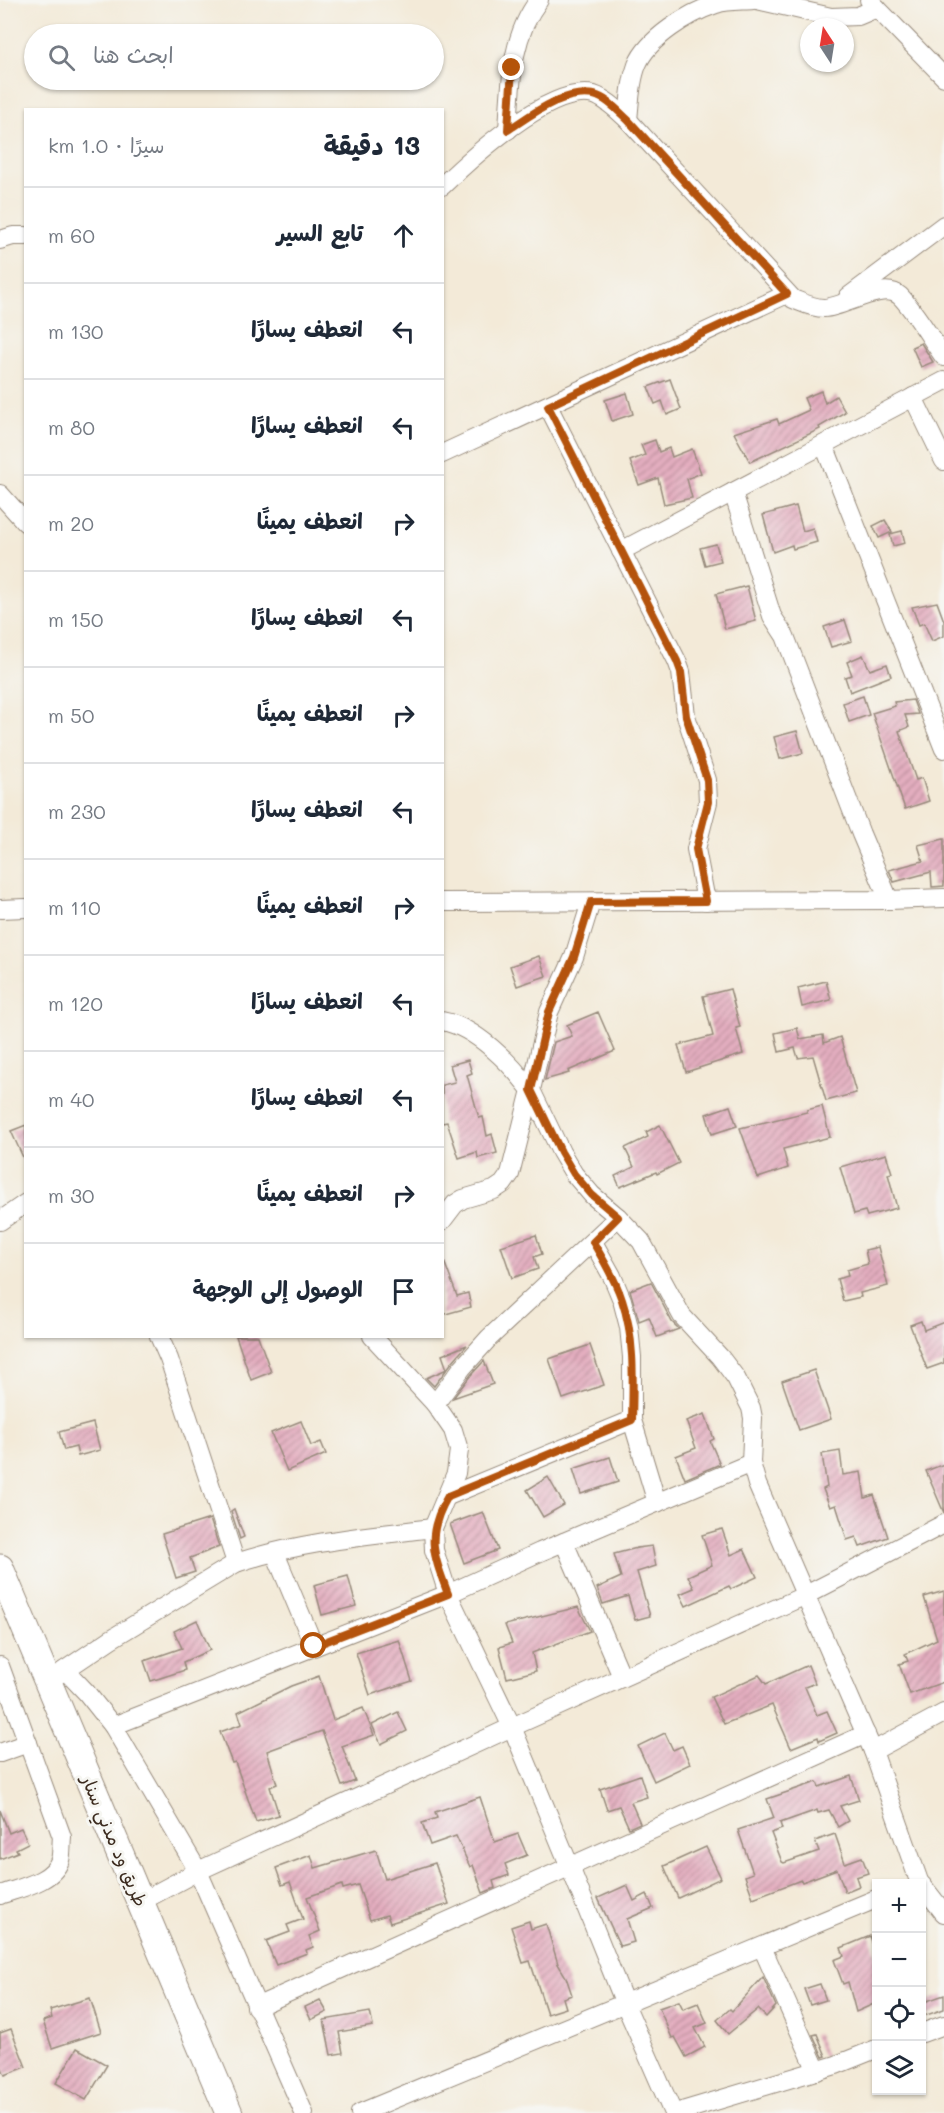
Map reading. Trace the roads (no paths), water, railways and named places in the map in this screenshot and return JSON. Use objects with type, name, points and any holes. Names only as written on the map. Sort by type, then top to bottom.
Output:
[{"type":"highway","name":"طريق ود مدني سنار","points":[[0,1568],[56,1676],[140,1902],[229,2113]]},
{"type":"street","points":[[508,130],[512,68],[518,36],[529,12],[539,0]]},
{"type":"street","points":[[628,120],[634,74],[649,46],[699,11],[718,3],[755,0],[831,17],[858,16],[873,4],[944,77]]},
{"type":"street","points":[[444,184],[473,156],[548,104],[576,95],[595,95],[613,106],[628,120],[793,299],[824,308],[890,291],[899,295],[944,357]]},
{"type":"street","points":[[837,305],[944,225]]},
{"type":"street","points":[[0,240],[13,236],[24,236]]},
{"type":"street","points":[[444,453],[787,294]]},
{"type":"street","points":[[621,551],[944,381]]},
{"type":"street","points":[[913,397],[944,461]]},
{"type":"street","points":[[548,406],[681,672],[686,716],[707,780],[708,802],[696,849],[706,901]]},
{"type":"street","points":[[824,445],[944,749]]},
{"type":"street","points":[[733,492],[772,616],[785,636],[861,834],[889,900]]},
{"type":"street","points":[[0,494],[24,522]]},
{"type":"street","points":[[444,902],[944,898]]},
{"type":"street","points":[[444,1218],[455,1204],[463,1199],[494,1190],[503,1184],[510,1174],[549,1012],[574,957],[591,902]]},
{"type":"street","points":[[0,909],[24,908]]},
{"type":"street","points":[[444,1021],[475,1035],[499,1055],[531,1090],[574,1174],[592,1195],[618,1217],[641,1242],[682,1316],[720,1357],[747,1397],[753,1418],[751,1464],[757,1484],[870,1743],[917,1879]]},
{"type":"street","points":[[0,1221],[24,1204]]},
{"type":"street","points":[[435,1404],[462,1368],[489,1338],[618,1217]]},
{"type":"street","points":[[593,1242],[612,1276],[622,1300],[629,1327],[632,1357],[632,1420],[657,1503]]},
{"type":"street","points":[[160,1338],[169,1359],[236,1563]]},
{"type":"street","points":[[374,1338],[435,1404],[453,1430],[459,1450],[456,1473],[433,1528],[434,1550],[448,1594],[512,1727],[625,2004],[674,2113],[816,2071],[872,2050]]},
{"type":"street","points":[[448,1496],[632,1420]]},
{"type":"street","points":[[113,1726],[448,1594],[564,1542],[751,1464]]},
{"type":"street","points":[[140,1902],[198,1871],[807,1595],[944,1524]]},
{"type":"street","points":[[304,2113],[198,1871],[113,1726],[86,1692],[56,1676],[111,1639],[236,1563],[255,1557],[346,1539],[433,1528]]},
{"type":"street","points":[[564,1542],[622,1677]]},
{"type":"street","points":[[275,1553],[314,1646]]},
{"type":"street","points":[[0,1666],[62,1837],[60,1861],[50,1874],[38,1882],[0,1895]]},
{"type":"street","points":[[256,2007],[570,1867],[944,1713]]},
{"type":"street","points":[[0,1754],[28,1743]]},
{"type":"street","points":[[926,1892],[944,1913]]},
{"type":"street","points":[[360,2113],[872,1901]]},
{"type":"street","points":[[762,1947],[816,2071]]},
{"type":"street","points":[[926,2031],[944,2025]]}]
